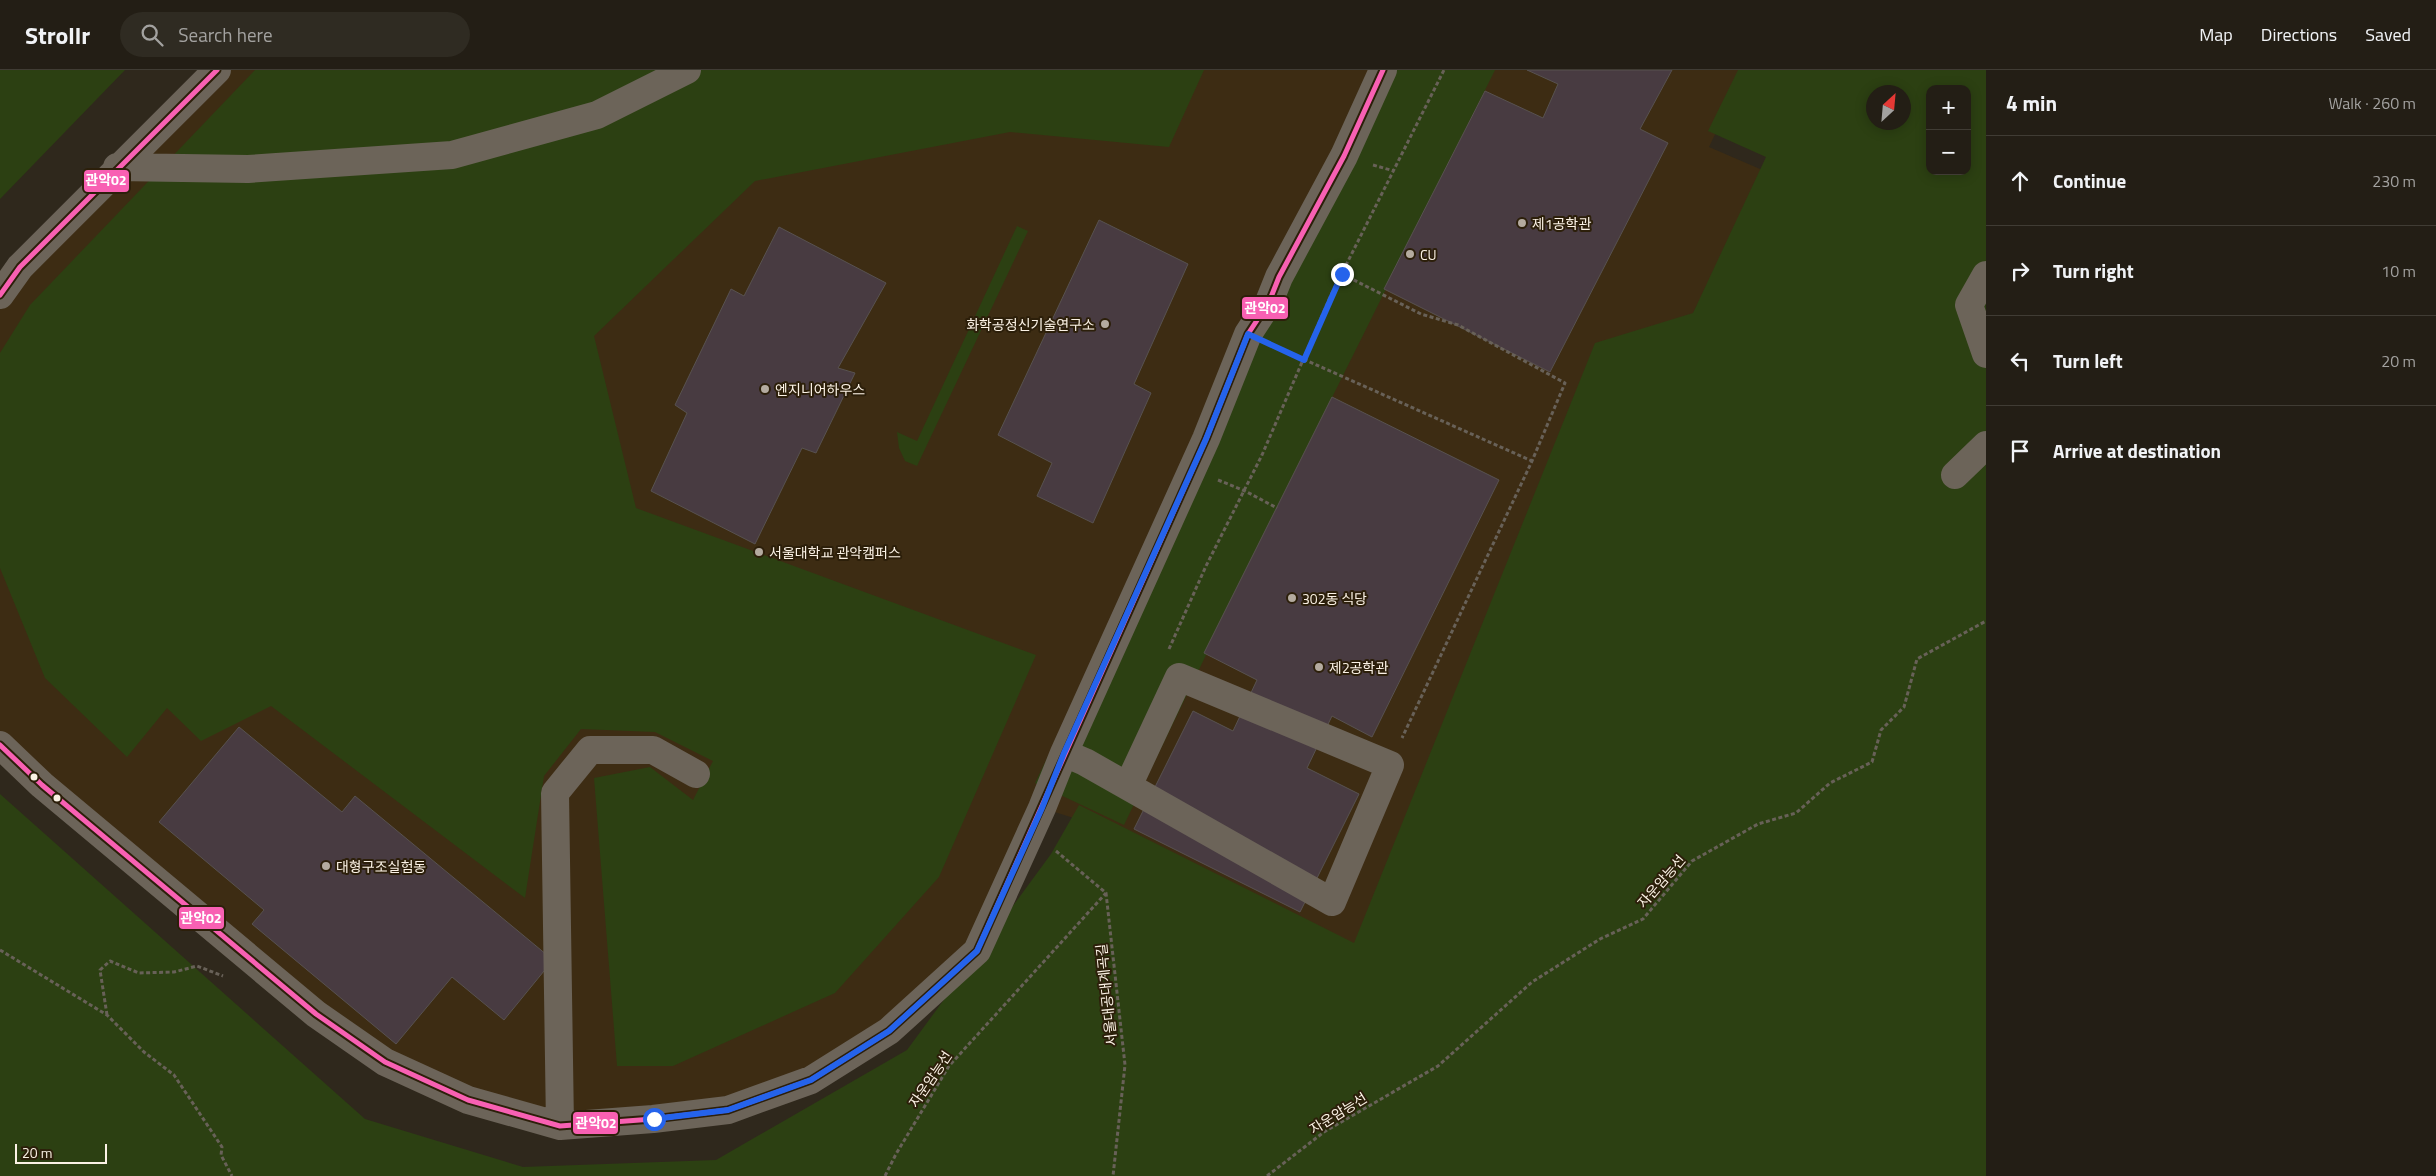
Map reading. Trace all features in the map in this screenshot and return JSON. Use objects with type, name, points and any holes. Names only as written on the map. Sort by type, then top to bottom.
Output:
[{"type":"street","points":[[0,295],[20,267],[117,167],[217,70]]},
{"type":"street","points":[[117,167],[248,169],[452,155],[597,115],[687,70]]},
{"type":"street","points":[[0,745],[42,785],[316,1014],[385,1062],[468,1100],[560,1126],[654,1119],[728,1110],[811,1080],[889,1031],[977,951],[1206,439],[1248,334],[1269,302],[1279,277],[1344,156],[1383,70]]},
{"type":"street","points":[[1986,275],[1969,305],[1986,354]]},
{"type":"street","points":[[1955,475],[1986,445]]},
{"type":"street","points":[[1064,753],[1128,786],[1332,902],[1390,765],[1178,678],[1128,786]]},
{"type":"street","points":[[560,1126],[556,793],[590,750],[653,750],[696,774]]},
{"type":"path","points":[[1169,650],[1206,566],[1246,491],[1342,274],[1444,70]]},
{"type":"path","points":[[1342,274],[1421,314],[1458,326],[1565,383],[1532,461],[1390,765]]},
{"type":"path","points":[[1248,334],[1532,461]]},
{"type":"path","points":[[1246,491],[1277,508]]},
{"type":"path","name":"자운암능선","points":[[1268,1176],[1324,1132],[1438,1066],[1532,982],[1600,939],[1643,919],[1692,861],[1758,824],[1796,813],[1830,782],[1872,762],[1881,730],[1904,707],[1917,659],[1986,621]]},
{"type":"path","points":[[1050,846],[1106,893]]},
{"type":"path","name":"자운암능선","points":[[886,1176],[896,1154],[949,1066],[1106,893]]},
{"type":"path","name":"서울대공대계곡길","points":[[1106,893],[1125,1065],[1113,1176]]},
{"type":"path","points":[[0,950],[107,1015],[144,1052],[174,1075],[222,1147],[221,1155],[232,1176]]},
{"type":"path","points":[[107,1015],[100,970],[110,961],[139,973],[174,972],[198,966],[238,981],[252,962]]},
{"type":"shaded area","name":"서울대학교 관악캠퍼스","points":[[217,70],[1746,70],[1709,147],[1767,172],[1355,959],[1080,820],[1042,808],[977,951],[889,1031],[728,1110],[560,1126],[385,1062],[0,745],[0,295]]},
{"type":"green space","points":[[0,70],[125,70],[0,199]]},
{"type":"green space","points":[[255,70],[1204,70],[1169,147],[1010,132],[755,181],[594,336],[636,508],[1036,655],[939,877],[835,993],[673,1066],[617,1066],[594,778],[650,767],[693,800],[713,761],[655,732],[581,729],[544,776],[525,898],[271,706],[201,741],[167,708],[127,757],[45,678],[0,568],[0,353],[30,305]]},
{"type":"green space","points":[[1380,70],[1495,70],[1277,508],[1124,825],[1035,783]]},
{"type":"green space","points":[[1738,70],[1986,70],[1986,1176],[0,1176],[0,794],[365,1119],[523,1167],[716,1160],[907,1050],[1051,854],[1079,805],[1354,943],[1595,343],[1693,313],[1766,157],[1708,131]]},
{"type":"green space","points":[[1017,226],[1028,231],[917,466],[905,461],[899,448],[897,432],[917,441]]},
{"type":"building","name":"제1공학관","points":[[1527,70],[1672,70],[1640,129],[1668,143],[1550,372],[1384,289],[1485,91],[1543,118],[1558,84]]},
{"type":"building","name":"화학공정신기술연구소","points":[[1099,220],[1188,264],[1134,384],[1151,393],[1093,523],[1037,496],[1052,463],[998,435]]},
{"type":"building","name":"엔지니어하우스","points":[[779,227],[886,283],[838,368],[855,373],[816,453],[802,448],[755,544],[651,491],[687,413],[675,405],[731,289],[744,296]]},
{"type":"building","name":"제2공학관","points":[[1332,397],[1499,480],[1372,737],[1332,716],[1307,768],[1359,794],[1300,912],[1134,829],[1193,711],[1233,731],[1257,680],[1204,653]]},
{"type":"building","name":"대형구조실험동","points":[[239,727],[342,812],[355,796],[553,960],[504,1020],[452,977],[396,1044],[252,924],[264,910],[159,822]]},
{"type":"transit line","name":"관악02","points":[[0,295],[20,267],[217,70]]},
{"type":"transit line","name":"관악02","points":[[0,745],[42,785],[316,1014],[385,1062],[468,1100],[560,1126],[653,1119],[728,1110],[811,1080],[889,1031],[977,951],[1206,439],[1248,334],[1269,302],[1279,277],[1344,156],[1383,70]]},
{"type":"place","name":"제1공학관","points":[[1522,223]]},
{"type":"place","name":"CU","points":[[1410,254]]},
{"type":"place","name":"화학공정신기술연구소","points":[[1105,324]]},
{"type":"place","name":"엔지니어하우스","points":[[765,389]]},
{"type":"place","name":"서울대학교 관악캠퍼스","points":[[759,552]]},
{"type":"place","name":"302동 식당","points":[[1292,598]]},
{"type":"place","name":"제2공학관","points":[[1319,667]]},
{"type":"place","name":"대형구조실험동","points":[[326,866]]},
{"type":"route","points":[[654,1119],[728,1110],[811,1080],[889,1031],[977,951],[1206,439],[1248,334],[1304,360],[1331,295],[1342,274]]}]
